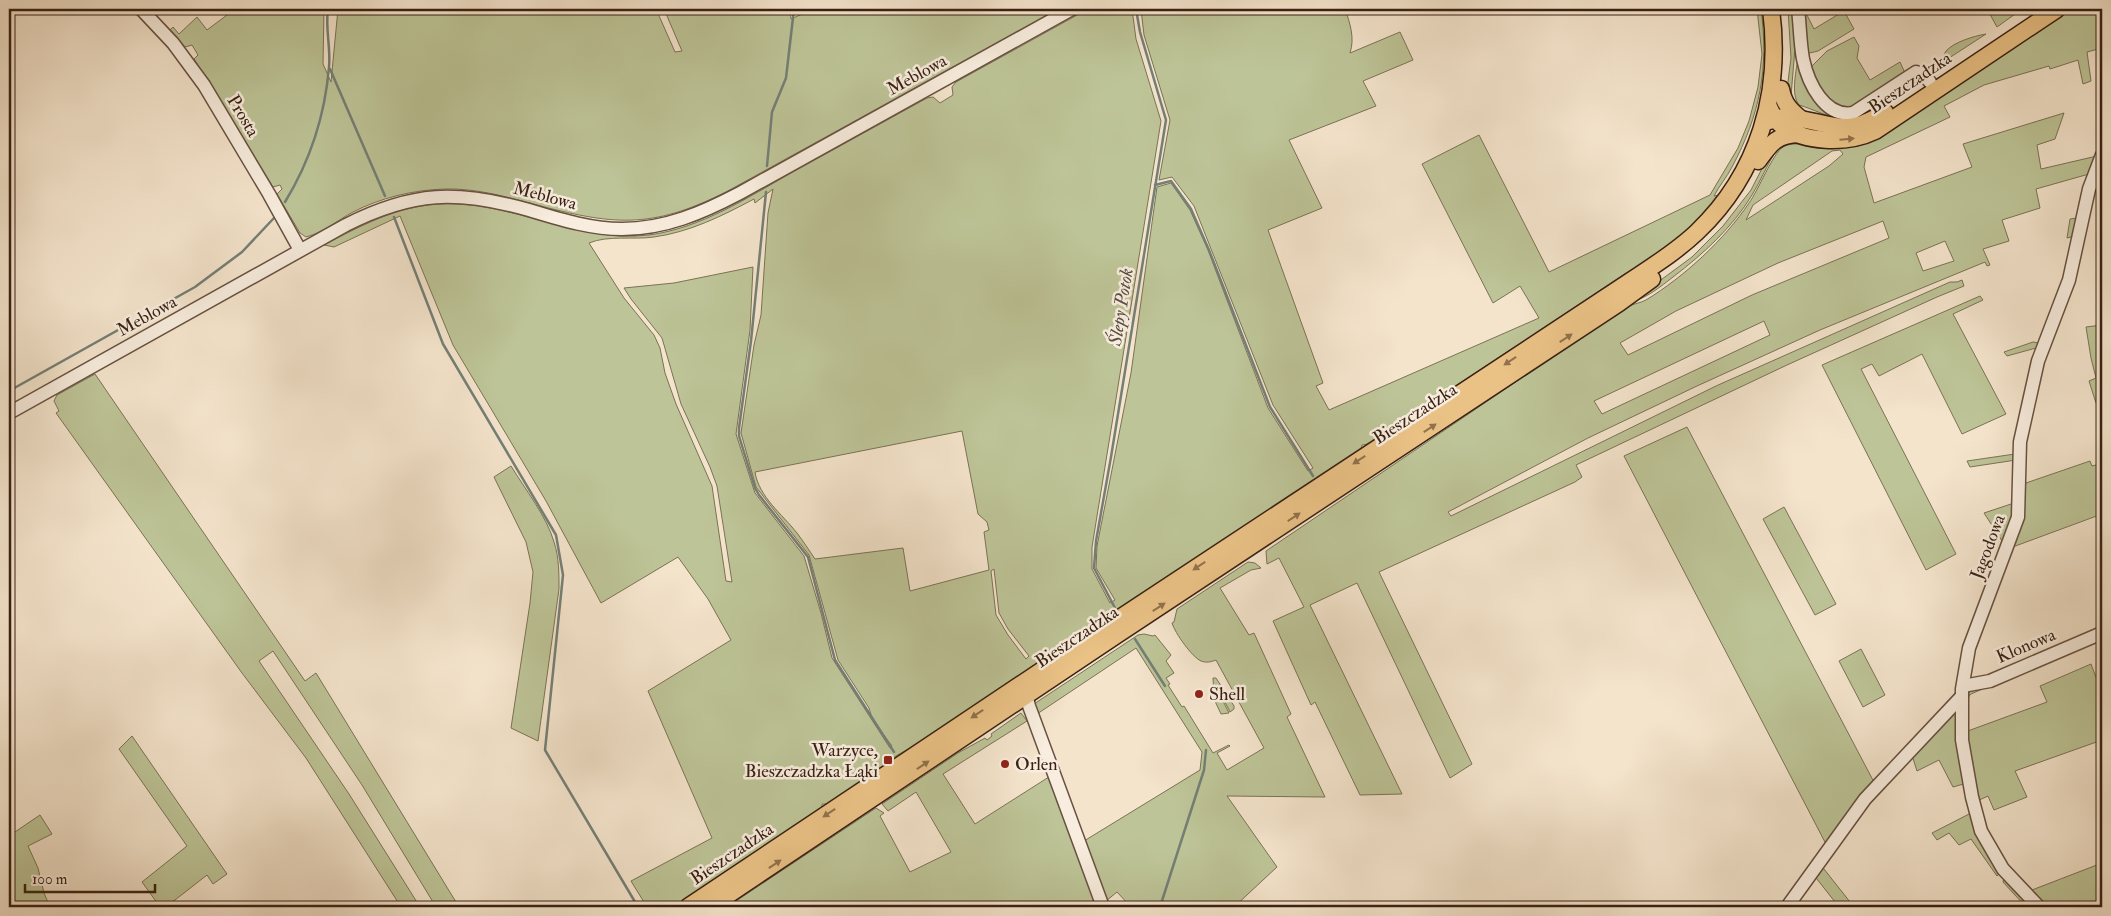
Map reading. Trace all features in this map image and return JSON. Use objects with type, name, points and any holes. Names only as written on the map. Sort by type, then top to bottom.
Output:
[{"type":"main road","points":[[1769,117],[1774,60],[1771,9]]},
{"type":"main road","points":[[1769,117],[1781,89],[1784,62],[1782,9]]},
{"type":"main road","name":"Bieszczadzka","points":[[1800,127],[1860,125],[1875,118],[2041,9]]},
{"type":"main road","name":"Bieszczadzka","points":[[1769,117],[1781,116],[1800,127],[1834,140],[1850,140],[1866,135],[2057,9]]},
{"type":"main road","points":[[1758,161],[1768,146],[1781,136],[1800,127],[1783,99],[1781,89]]},
{"type":"main road","name":"Bieszczadzka","points":[[710,907],[1025,700],[1619,303],[1684,254],[1719,221],[1758,161],[1769,117]]},
{"type":"main road","name":"Bieszczadzka","points":[[688,907],[1670,254],[1696,233],[1717,211],[1733,188],[1769,117]]},
{"type":"street","name":"Prosta","points":[[141,9],[173,43],[204,85],[300,250]]},
{"type":"street","name":"Meblowa","points":[[9,413],[300,250],[380,209],[406,201],[460,196],[490,200],[569,222],[604,228],[637,228],[682,220],[732,198],[1072,9]]},
{"type":"street","points":[[1798,9],[1805,65],[1822,100],[1832,110],[1842,114],[1853,112],[1916,72],[1923,74],[1930,82]]},
{"type":"street","name":"Jagodowa","points":[[2039,907],[2003,869],[1981,830],[1973,802],[1963,748],[1961,731],[1962,691],[1969,648],[2018,517],[2020,442],[2038,360],[2069,280],[2089,189],[2102,155]]},
{"type":"street","name":"Klonowa","points":[[1962,691],[2102,633]]},
{"type":"street","name":"Bieszczadzka","points":[[1025,700],[1027,689],[1037,674]]},
{"type":"street","points":[[1787,907],[1865,799],[1962,691]]},
{"type":"street","points":[[998,700],[1015,695],[1025,700],[1104,907]]},
{"type":"green space","points":[[235,9],[324,9],[323,64],[331,82],[338,9],[656,9],[675,52],[682,51],[664,9],[790,9],[791,19],[809,11],[817,11],[816,9],[1058,9],[726,192],[675,213],[631,220],[609,219],[561,211],[478,191],[432,190],[409,193],[374,203],[353,212],[318,233],[306,237],[300,233],[277,194],[282,189],[280,185],[273,187],[194,59],[198,55],[192,45],[185,47],[170,30],[173,27],[179,34],[197,17],[207,30]]},
{"type":"green space","points":[[1088,9],[1132,9],[1136,39],[1161,121],[1092,547],[1092,569],[1110,603],[1115,600],[1096,568],[1097,546],[1131,373],[1157,187],[1171,183],[1190,210],[1208,250],[1268,408],[1308,471],[1313,468],[1273,405],[1194,206],[1172,177],[1159,180],[1170,120],[1144,35],[1141,9],[1345,9],[1352,36],[1350,53],[1400,32],[1413,60],[1363,81],[1376,106],[1289,140],[1322,208],[1268,230],[1323,383],[1316,386],[1329,410],[1539,318],[1520,286],[1493,303],[1422,164],[1479,135],[1549,272],[1710,195],[1738,148],[1749,121],[1758,87],[1762,54],[1757,9],[1761,9],[1764,51],[1763,71],[1756,110],[1742,148],[1714,196],[1719,195],[1744,151],[1760,106],[1765,83],[1767,59],[1766,9],[1768,9],[1771,42],[1769,75],[1764,106],[1754,137],[1741,166],[1724,193],[1703,218],[1679,241],[1370,448],[1627,275],[1626,273],[1368,444],[1362,445],[1361,449],[1036,666],[1032,666],[1032,669],[919,743],[887,761],[888,763],[828,804],[822,804],[822,808],[674,907],[647,907],[631,881],[712,838],[648,691],[731,640],[708,599],[678,557],[601,603],[546,501],[453,345],[400,216],[334,247],[324,245],[379,218],[407,209],[437,204],[464,204],[491,208],[595,233],[622,236],[649,235],[668,231],[687,226],[723,211],[927,98],[933,97],[940,103],[953,95],[952,87],[956,82]],"holes":[[[773,189],[768,213],[761,315],[754,345],[741,433],[756,487],[809,555],[838,660],[869,708],[873,721],[892,746],[890,748],[832,658],[804,556],[755,493],[736,434],[750,330],[753,267],[674,283],[624,288],[662,338],[681,404],[717,486],[732,582],[726,581],[712,486],[676,404],[665,373],[660,348],[654,335],[624,298],[589,243],[612,238],[646,238],[667,235],[718,217],[754,199],[755,203]],[[962,431],[978,514],[987,522],[989,530],[984,532],[989,570],[910,591],[903,548],[815,559],[797,533],[766,497],[757,481],[755,472]],[[994,569],[999,613],[1008,629],[1029,656],[1026,659],[996,615],[991,571]]]},
{"type":"green space","points":[[1788,9],[1793,9],[1795,48],[1791,96],[1803,110],[1802,113],[1786,97],[1791,58]]},
{"type":"green space","points":[[1987,9],[2022,9],[1997,27]]},
{"type":"green space","points":[[2067,9],[2102,9],[2102,48],[2087,52],[2091,81],[2083,84],[2078,60],[2050,69],[2049,66],[1984,85],[1944,106],[1950,117],[1866,157],[1864,167],[1874,203],[1972,167],[1963,144],[2064,113],[2055,139],[2037,145],[2041,169],[2097,156],[2102,143],[2102,148],[2090,177],[2086,178],[2089,174],[2036,189],[2040,208],[2002,220],[2009,241],[1983,249],[1990,265],[1987,266],[1985,262],[1820,330],[1697,386],[1588,438],[1448,512],[1451,516],[1716,386],[1950,282],[1962,280],[1964,286],[1787,365],[1576,465],[1582,477],[1575,482],[1379,572],[1472,764],[1450,778],[1357,583],[1310,605],[1402,794],[1360,795],[1315,702],[1311,705],[1273,621],[1304,607],[1279,558],[1267,564],[1266,551],[1628,306],[1646,300],[1675,280],[1703,256],[1739,217],[1783,147],[1798,144],[1800,140],[1915,110]],"holes":[[[1840,150],[1843,154],[1829,166],[1746,220],[1753,205],[1832,151]],[[1883,221],[1889,238],[1752,295],[1628,355],[1620,343],[1676,311],[1778,263]],[[1945,241],[1954,261],[1923,271],[1916,253]],[[1764,321],[1770,335],[1602,414],[1594,401]]]},
{"type":"green space","points":[[1805,11],[1814,29],[1844,11],[1854,29],[1818,51],[1810,53],[1808,52]]},
{"type":"green space","points":[[1986,34],[1942,63],[1946,51],[1954,45]]},
{"type":"green space","points":[[1854,37],[1859,46],[1857,58],[1870,80],[1900,62],[1905,73],[1853,109],[1830,105],[1812,74],[1811,67],[1827,51]]},
{"type":"green space","points":[[1798,56],[1823,109],[1833,117],[1799,105],[1794,88]]},
{"type":"green space","points":[[1913,78],[1920,78],[1873,109],[1853,118],[1844,119],[1833,117],[1843,118]]},
{"type":"green space","points":[[1781,145],[1744,207],[1716,240],[1658,288],[1648,295],[1631,302],[1692,257],[1723,226],[1751,190],[1771,151]]},
{"type":"green space","points":[[2077,218],[2075,236],[2067,238],[2070,219]]},
{"type":"green space","points":[[1980,296],[1983,300],[1953,314],[2006,414],[1962,434],[1922,354],[1879,376],[1872,364],[1861,369],[1956,554],[1926,570],[1822,365]]},
{"type":"green space","points":[[2102,325],[2102,357],[2098,359],[2102,374],[2102,402],[2096,403],[2089,381],[2096,378],[2086,327]]},
{"type":"green space","points":[[2033,342],[2039,343],[2039,350],[2036,348],[2007,356],[2004,352]]},
{"type":"green space","points":[[95,374],[305,681],[316,673],[459,907],[436,907],[362,785],[273,651],[259,661],[349,794],[420,907],[401,907],[306,758],[242,673],[56,413],[59,411],[54,401],[57,395]]},
{"type":"green space","points":[[1687,427],[1875,784],[1827,846],[1624,456]]},
{"type":"green space","points":[[2015,454],[2016,460],[1970,467],[1967,461]]},
{"type":"green space","points":[[2090,461],[2092,466],[2096,465],[2102,477],[2102,514],[2010,548],[2026,483]]},
{"type":"green space","points":[[511,466],[551,532],[556,548],[558,565],[559,589],[538,741],[511,728],[533,572],[526,542],[494,477]]},
{"type":"green space","points":[[2017,502],[2004,544],[1984,513]]},
{"type":"green space","points":[[1784,507],[1836,604],[1815,615],[1763,519]]},
{"type":"green space","points":[[1248,562],[1255,563],[1261,568],[1251,570],[1220,588],[1249,635],[1254,633],[1291,714],[1287,717],[1325,797],[1227,796],[1277,867],[1234,907],[1131,907],[1117,892],[1106,901],[1084,841],[1200,770],[1202,752],[1136,648],[1037,714],[1034,704],[1138,635],[1155,635],[1171,655],[1166,661],[1174,673],[1166,678],[1170,684],[1168,685],[1182,707],[1184,706],[1213,753],[1230,746],[1217,753],[1227,770],[1264,748],[1216,660],[1205,662],[1197,659],[1184,644],[1172,623],[1174,622],[1177,609]]},
{"type":"green space","points":[[2083,643],[2084,645],[1971,694],[1968,697],[1965,732],[2047,702],[2040,686],[2091,664],[2102,693],[2102,740],[2015,771],[2027,797],[1994,810],[1988,796],[1975,802],[1964,745],[1965,696],[1973,689]]},
{"type":"green space","points":[[1861,649],[1885,695],[1863,707],[1839,661]]},
{"type":"green space","points":[[1213,678],[1216,678],[1234,706],[1234,709],[1230,712],[1223,698],[1214,697]]},
{"type":"green space","points":[[1214,699],[1222,699],[1229,713],[1221,714]]},
{"type":"green space","points":[[1957,703],[1967,783],[1953,787],[1939,760],[1917,771],[1911,752]]},
{"type":"green space","points":[[1021,713],[1027,721],[943,774],[975,824],[1052,775],[1097,907],[727,907],[876,808],[884,813],[880,816],[910,872],[951,852],[916,792],[888,811],[882,804],[958,753],[985,738],[987,740],[992,736],[991,734]]},
{"type":"green space","points":[[132,736],[227,874],[213,884],[207,875],[166,907],[160,907],[142,882],[187,846],[119,749]]},
{"type":"green space","points":[[1973,812],[2001,872],[1997,876],[1971,839],[1959,845],[1949,833],[1937,840],[1932,833]]},
{"type":"green space","points":[[40,815],[52,834],[28,846],[38,868],[44,893],[50,907],[9,907],[9,836]]},
{"type":"green space","points":[[1998,854],[2032,890],[2102,863],[2102,907],[2041,907]]},
{"type":"green space","points":[[1820,864],[1854,907],[1839,907],[1813,874]]},
{"type":"green space","points":[[2004,877],[2036,907],[2026,907],[2003,882]]},
{"type":"waterway","points":[[285,202],[309,154],[324,103],[329,60],[328,9]]},
{"type":"waterway","points":[[767,166],[772,112],[786,78],[794,9]]},
{"type":"waterway","name":"Ślepy Potok","points":[[1115,608],[1094,568],[1096,541],[1166,120],[1140,32],[1136,9]]},
{"type":"waterway","points":[[330,69],[385,196]]},
{"type":"waterway","points":[[1155,185],[1171,181],[1191,209],[1209,250],[1270,407],[1313,476]]},
{"type":"waterway","points":[[766,192],[739,436],[755,488],[808,557],[835,660],[894,752]]},
{"type":"waterway","points":[[394,217],[443,344],[556,535],[563,575],[545,750],[638,907]]},
{"type":"waterway","points":[[9,391],[195,287],[242,252],[274,218]]},
{"type":"waterway","points":[[1135,639],[1165,686]]},
{"type":"waterway","points":[[1160,907],[1204,770],[1206,750]]},
{"type":"place","name":"Shell","points":[[1199,694]]},
{"type":"place","name":"Warzyce, Bieszczadzka Łąki","points":[[888,760]]},
{"type":"place","name":"Orlen","points":[[1005,764]]}]
